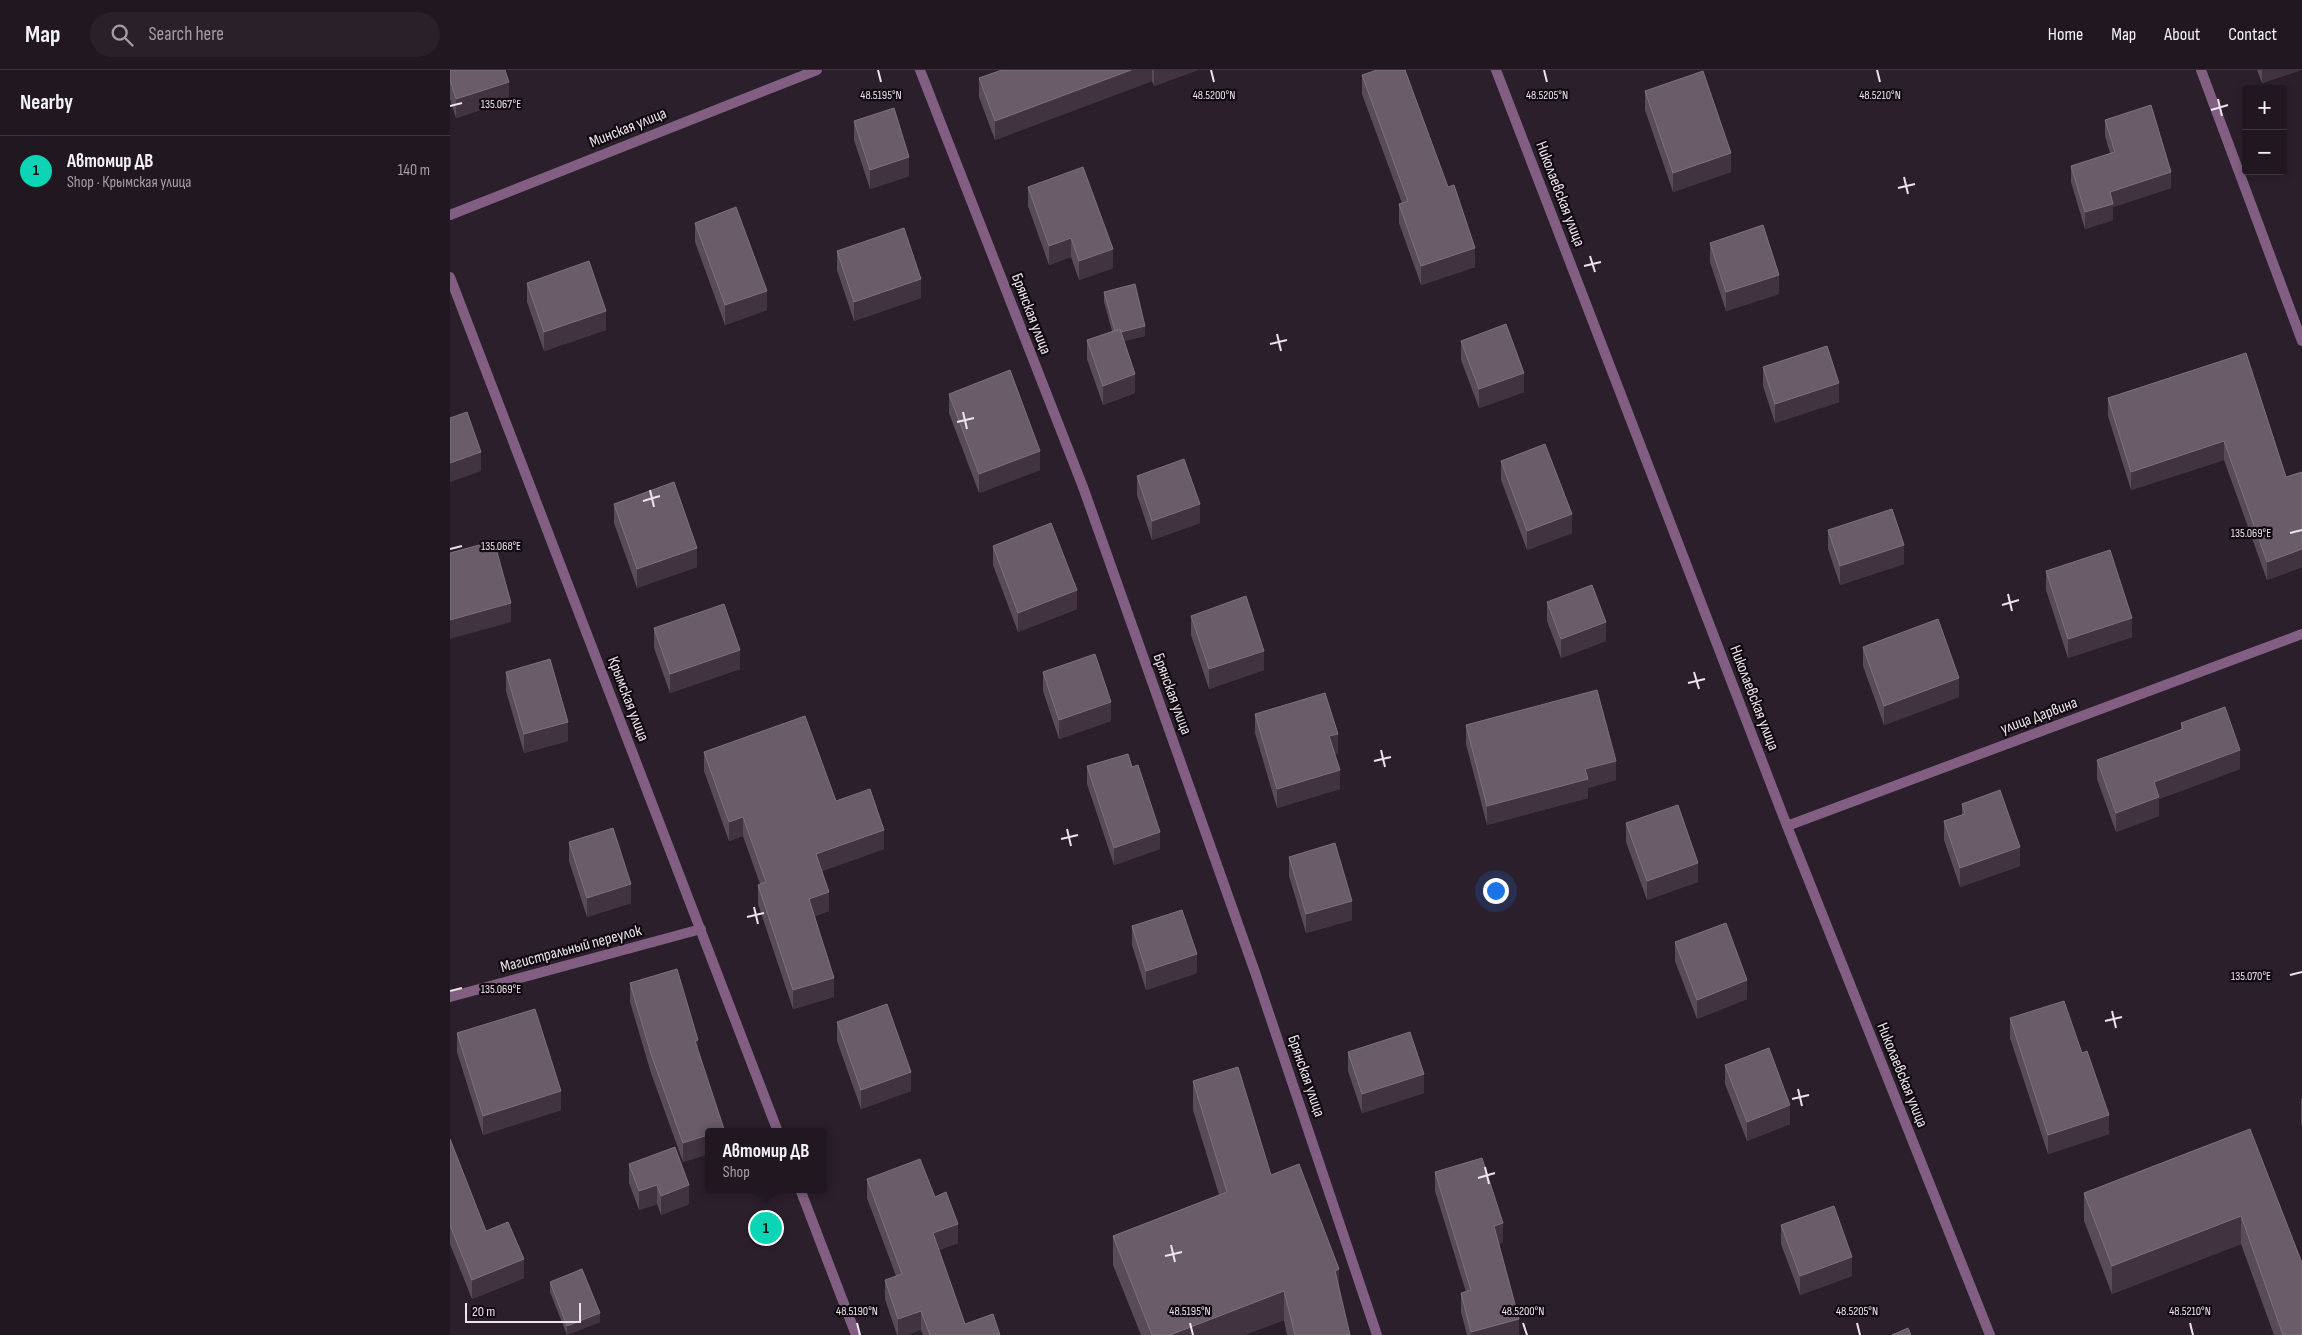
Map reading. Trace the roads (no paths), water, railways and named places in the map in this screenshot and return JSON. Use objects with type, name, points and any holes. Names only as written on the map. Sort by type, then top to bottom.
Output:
[{"type":"street","name":"Минская улица","points":[[450,215],[817,70]]},
{"type":"street","name":"Брянская улица","points":[[920,70],[1083,487],[1255,972],[1377,1335]]},
{"type":"street","name":"Николаевская улица","points":[[1496,70],[1787,826],[1990,1335]]},
{"type":"street","points":[[2201,70],[2302,341]]},
{"type":"street","name":"Крымская улица","points":[[450,277],[776,1128]]},
{"type":"street","name":"улица Дарвина","points":[[1787,826],[2302,634]]},
{"type":"street","name":"Магистральный переулок","points":[[450,997],[700,929]]},
{"type":"street","points":[[802,1193],[856,1335]]},
{"type":"place","name":"Автомир ДВ","points":[[766,1228]]}]
